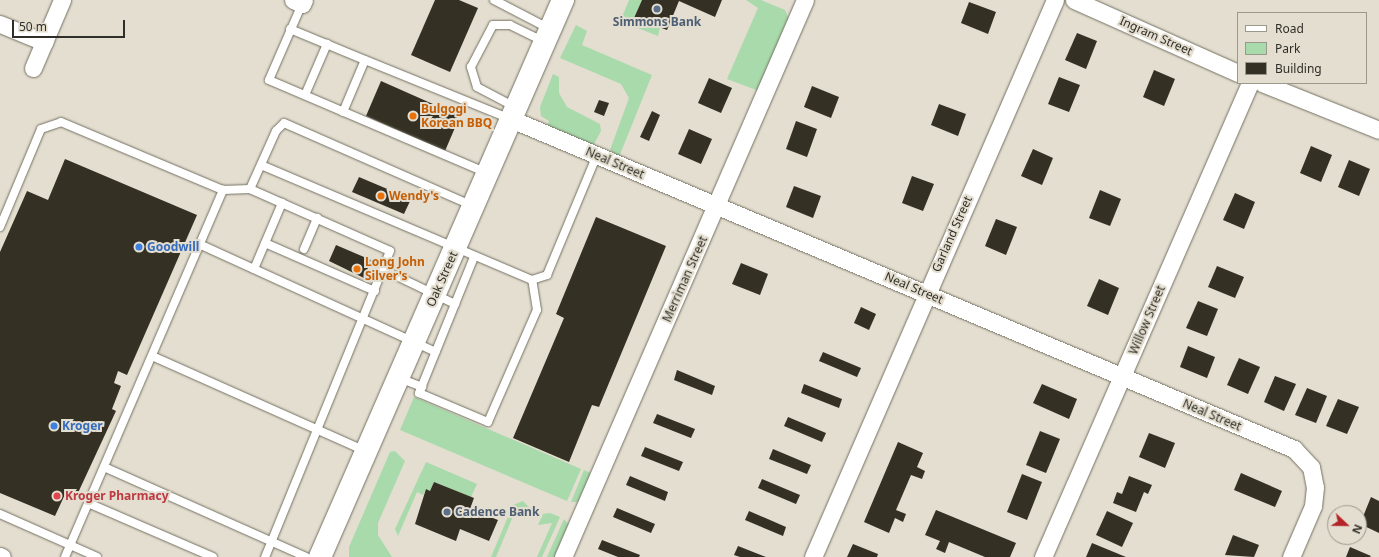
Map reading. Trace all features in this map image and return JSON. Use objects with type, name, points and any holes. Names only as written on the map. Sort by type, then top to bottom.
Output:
[{"type":"highway","name":"Oak Street","points":[[320,557],[435,294],[464,253],[473,206],[563,0]]},
{"type":"street","points":[[33,68],[62,0]]},
{"type":"street","name":"Merriman Street","points":[[563,557],[718,205],[805,0]]},
{"type":"street","name":"Garland Street","points":[[813,557],[926,293],[1055,0]]},
{"type":"street","name":"Ingram Street","points":[[1074,0],[1237,73]]},
{"type":"street","points":[[0,24],[44,42]]},
{"type":"street","name":"Willow Street","points":[[1043,557],[1123,377],[1250,84]]},
{"type":"street","points":[[1264,84],[1379,130]]},
{"type":"street","name":"Neal Street","points":[[513,113],[596,155],[718,205],[1294,449],[1311,467],[1315,486],[1313,506],[1291,557]]},
{"type":"lane","points":[[494,0],[501,2],[547,35]]},
{"type":"lane","points":[[300,1],[269,80],[487,173]]},
{"type":"lane","points":[[513,113],[477,87],[471,68],[493,25],[510,26],[547,35]]},
{"type":"lane","points":[[290,29],[365,60],[513,113]]},
{"type":"lane","points":[[305,95],[327,44]]},
{"type":"lane","points":[[343,112],[365,60]]},
{"type":"lane","points":[[0,227],[41,129],[49,123],[74,125],[223,190],[250,189],[390,251],[384,270],[265,557]]},
{"type":"lane","points":[[250,189],[276,131],[284,124],[473,206]]},
{"type":"lane","points":[[261,165],[464,253],[532,280],[547,275],[596,155]]},
{"type":"lane","points":[[65,557],[223,190]]},
{"type":"lane","points":[[254,269],[282,203]]},
{"type":"lane","points":[[304,249],[317,218]]},
{"type":"lane","points":[[265,243],[375,291]]},
{"type":"lane","points":[[199,244],[436,352]]},
{"type":"lane","points":[[464,253],[455,304],[419,393],[488,422],[537,310],[532,280]]},
{"type":"lane","points":[[384,270],[455,304]]},
{"type":"lane","points":[[152,356],[366,452]]},
{"type":"lane","points":[[399,377],[422,387]]},
{"type":"lane","points":[[104,467],[272,540],[306,557]]},
{"type":"lane","points":[[88,503],[213,557]]},
{"type":"lane","points":[[0,514],[97,557]]},
{"type":"green space","points":[[629,0],[642,0],[634,18],[660,28],[658,36],[625,23],[627,19],[622,17]]},
{"type":"green space","points":[[746,0],[761,0],[785,10],[789,19],[759,91],[727,79],[758,8]]},
{"type":"green space","points":[[576,25],[587,31],[582,45],[652,75],[619,157],[610,150],[629,98],[621,84],[560,58]]},
{"type":"green space","points":[[553,74],[559,77],[559,93],[567,107],[600,124],[601,131],[593,146],[547,126],[549,121],[541,116],[540,107]]},
{"type":"green space","points":[[414,397],[581,469],[567,501],[400,430]]},
{"type":"green space","points":[[395,451],[405,461],[378,523],[378,535],[392,557],[349,557],[349,547],[390,452]]},
{"type":"green space","points":[[426,462],[477,484],[471,497],[434,482],[430,491],[426,489],[423,495],[417,492],[398,536],[395,529]]},
{"type":"green space","points":[[584,470],[593,474],[578,502],[571,502]]},
{"type":"green space","points":[[523,501],[529,507],[525,519],[516,509],[496,557],[491,557],[513,505]]},
{"type":"green space","points":[[550,513],[560,517],[542,557],[537,557],[552,523],[538,525],[543,514]]},
{"type":"green space","points":[[564,519],[569,525],[559,557],[547,557]]},
{"type":"building","points":[[435,0],[459,0],[478,8],[450,72],[411,55]]},
{"type":"building","name":"Simmons Bank","points":[[642,0],[722,0],[715,17],[679,1],[667,30],[634,18]]},
{"type":"building","points":[[969,2],[996,12],[988,34],[961,23]]},
{"type":"building","points":[[1077,33],[1097,41],[1086,69],[1065,60]]},
{"type":"building","points":[[1154,70],[1175,79],[1164,106],[1143,97]]},
{"type":"building","points":[[1059,77],[1080,85],[1069,112],[1048,104]]},
{"type":"building","points":[[709,78],[732,88],[721,113],[698,103]]},
{"type":"building","name":"Bulgogi Korean BBQ","points":[[381,81],[460,116],[445,151],[366,116]]},
{"type":"building","points":[[812,86],[839,97],[831,118],[804,107]]},
{"type":"building","points":[[599,100],[609,103],[604,116],[594,112]]},
{"type":"building","points":[[939,104],[966,114],[958,136],[931,125]]},
{"type":"building","points":[[652,111],[660,115],[649,141],[640,137]]},
{"type":"building","points":[[796,121],[817,129],[807,157],[786,149]]},
{"type":"building","points":[[689,129],[712,139],[701,164],[678,154]]},
{"type":"building","points":[[1311,146],[1332,155],[1321,182],[1300,173]]},
{"type":"building","points":[[1033,149],[1053,158],[1042,185],[1021,176]]},
{"type":"building","points":[[65,159],[197,215],[127,375],[118,371],[114,383],[121,386],[112,409],[116,411],[77,495],[67,490],[55,516],[0,493],[0,252],[27,191],[48,200]]},
{"type":"building","points":[[1349,160],[1370,169],[1359,196],[1338,187]]},
{"type":"building","points":[[912,176],[934,184],[923,211],[902,203]]},
{"type":"building","name":"Wendy's","points":[[359,177],[411,199],[404,214],[352,192]]},
{"type":"building","points":[[794,186],[821,196],[813,218],[786,207]]},
{"type":"building","points":[[1100,190],[1121,199],[1110,226],[1089,218]]},
{"type":"building","points":[[1235,193],[1255,202],[1244,229],[1223,220]]},
{"type":"building","points":[[596,217],[666,246],[599,407],[592,405],[569,462],[513,438],[564,318],[556,314]]},
{"type":"building","points":[[996,219],[1017,227],[1006,255],[985,246]]},
{"type":"building","name":"Long John Silver's","points":[[336,245],[371,260],[364,278],[329,261]]},
{"type":"building","points":[[741,263],[768,274],[760,295],[732,284]]},
{"type":"building","points":[[1217,266],[1244,277],[1235,298],[1208,287]]},
{"type":"building","points":[[1099,279],[1119,288],[1108,315],[1087,306]]},
{"type":"building","points":[[1198,301],[1218,309],[1207,336],[1186,328]]},
{"type":"building","points":[[861,307],[876,314],[869,330],[854,323]]},
{"type":"building","points":[[1188,346],[1215,357],[1207,378],[1180,367]]},
{"type":"building","points":[[823,352],[861,368],[857,377],[819,361]]},
{"type":"building","points":[[1239,358],[1260,367],[1248,394],[1227,385]]},
{"type":"building","points":[[677,370],[715,386],[712,395],[674,380]]},
{"type":"building","points":[[1275,376],[1296,384],[1284,411],[1264,402]]},
{"type":"building","points":[[804,384],[842,399],[839,408],[801,393]]},
{"type":"building","points":[[1042,384],[1077,399],[1069,419],[1033,403]]},
{"type":"building","points":[[1307,388],[1327,396],[1316,423],[1295,415]]},
{"type":"building","points":[[1338,399],[1359,407],[1347,434],[1326,426]]},
{"type":"building","points":[[657,414],[695,429],[691,438],[653,423]]},
{"type":"building","points":[[788,417],[826,433],[822,442],[784,426]]},
{"type":"building","points":[[1040,431],[1060,439],[1046,473],[1026,465]]},
{"type":"building","points":[[1149,433],[1175,443],[1165,468],[1139,457]]},
{"type":"building","points":[[898,442],[923,453],[917,467],[925,471],[922,479],[911,475],[896,510],[906,514],[903,522],[895,518],[889,533],[864,522]]},
{"type":"building","points":[[645,447],[683,462],[679,471],[641,456]]},
{"type":"building","points":[[773,449],[811,465],[807,474],[769,459]]},
{"type":"building","points":[[1241,473],[1282,491],[1275,507],[1234,490]]},
{"type":"building","points":[[1022,474],[1042,482],[1027,520],[1007,512]]},
{"type":"building","points":[[630,476],[668,492],[665,501],[626,485]]},
{"type":"building","points":[[1129,476],[1152,485],[1148,494],[1144,492],[1136,512],[1113,503],[1117,492],[1122,494]]},
{"type":"building","points":[[762,479],[800,495],[796,504],[758,488]]},
{"type":"building","name":"Cadence Bank","points":[[434,482],[474,498],[470,509],[498,520],[489,541],[460,529],[456,541],[415,524],[426,489],[430,491]]},
{"type":"building","points":[[1371,497],[1379,501],[1379,533],[1367,527],[1367,507]]},
{"type":"building","points":[[617,508],[655,524],[651,533],[613,517]]},
{"type":"building","points":[[936,510],[1016,543],[1010,557],[985,557],[949,542],[945,553],[936,549],[940,541],[925,535]]},
{"type":"building","points":[[749,511],[786,527],[783,536],[745,520]]},
{"type":"building","points":[[1107,511],[1133,523],[1122,547],[1096,535]]},
{"type":"building","points":[[1233,535],[1259,545],[1254,557],[1225,555]]},
{"type":"building","points":[[602,540],[640,555],[639,557],[618,557],[598,549]]},
{"type":"building","points":[[1092,543],[1126,557],[1086,557]]},
{"type":"building","points":[[853,544],[878,554],[877,557],[847,557]]},
{"type":"building","points":[[738,546],[766,557],[740,557],[734,555]]},
{"type":"building","points":[[1350,547],[1371,556],[1346,557]]},
{"type":"place","name":"Simmons Bank","points":[[657,9]]},
{"type":"place","name":"Bulgogi Korean BBQ","points":[[413,116]]},
{"type":"place","name":"Wendy's","points":[[381,196]]},
{"type":"place","name":"Goodwill","points":[[139,247]]},
{"type":"place","name":"Long John Silver's","points":[[357,269]]},
{"type":"place","name":"Kroger","points":[[54,426]]},
{"type":"place","name":"Kroger Pharmacy","points":[[57,496]]},
{"type":"place","name":"Cadence Bank","points":[[447,512]]}]
